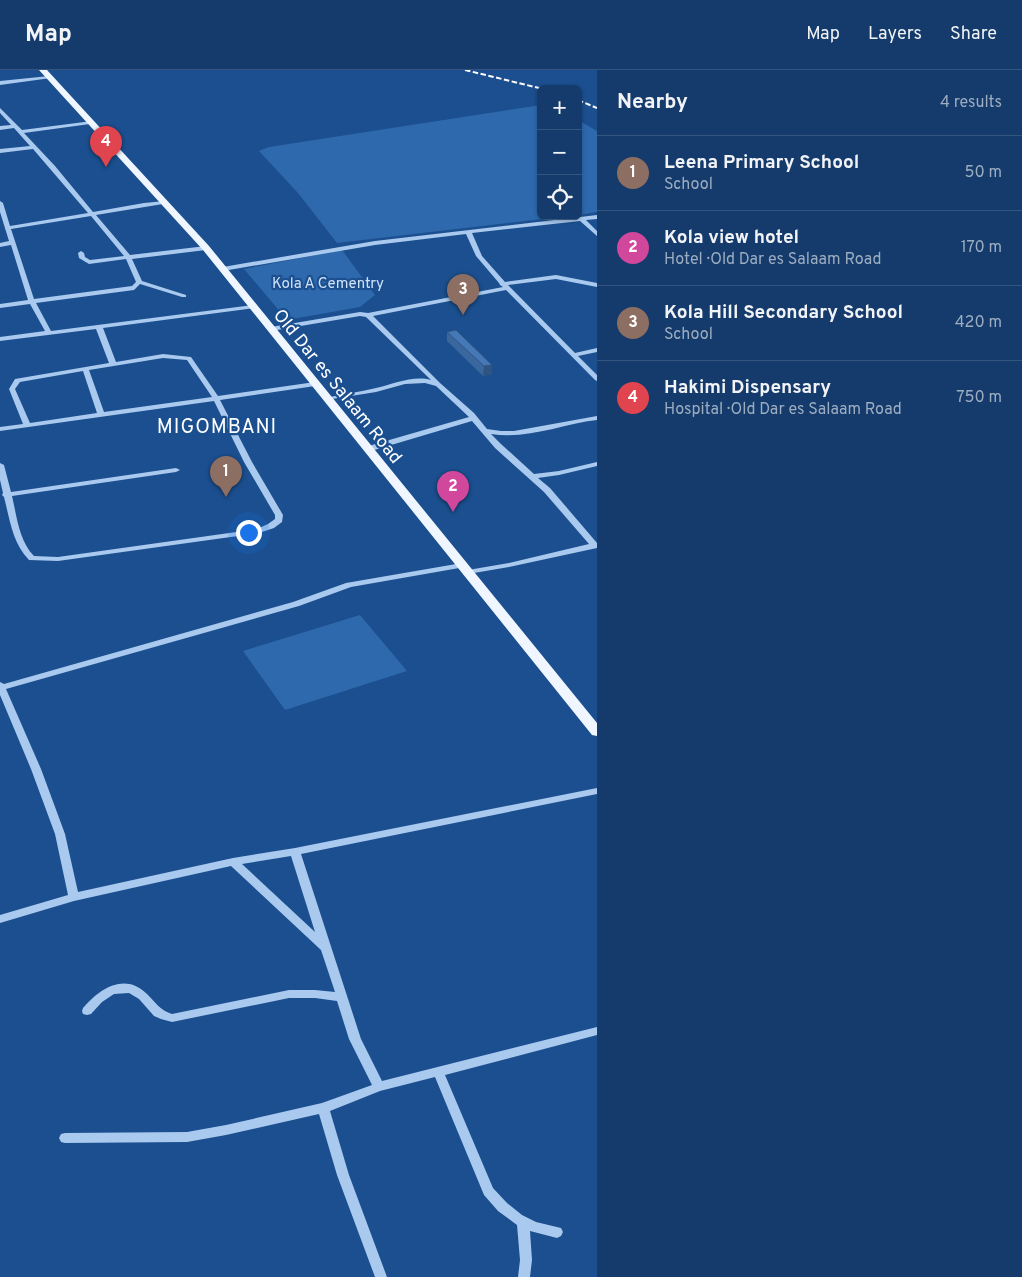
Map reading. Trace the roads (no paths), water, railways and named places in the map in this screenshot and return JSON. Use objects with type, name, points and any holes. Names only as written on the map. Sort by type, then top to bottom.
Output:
[{"type":"main road","name":"Old Dar es Salaam Road","points":[[46,74],[206,248],[597,732]]},
{"type":"street","points":[[0,83],[46,74]]},
{"type":"street","points":[[0,110],[54,167],[128,257],[139,282],[184,296]]},
{"type":"street","points":[[19,132],[90,122]]},
{"type":"street","points":[[0,128],[14,126]]},
{"type":"street","points":[[0,151],[34,147]]},
{"type":"street","points":[[8,228],[163,202]]},
{"type":"street","points":[[0,203],[11,243],[32,302],[49,333]]},
{"type":"street","points":[[582,219],[597,217]]},
{"type":"street","points":[[223,270],[336,248],[571,220]]},
{"type":"street","points":[[581,220],[597,234]]},
{"type":"street","points":[[468,232],[482,261],[504,286],[597,379]]},
{"type":"street","points":[[0,244],[11,243]]},
{"type":"street","points":[[81,253],[82,258],[90,262],[206,248]]},
{"type":"street","points":[[271,329],[360,314],[368,315],[556,277],[597,285]]},
{"type":"street","points":[[0,306],[134,288],[139,282]]},
{"type":"street","points":[[0,340],[253,307]]},
{"type":"street","points":[[74,898],[60,834],[36,769],[0,687],[296,604],[349,586],[465,568],[535,560],[596,546],[547,490],[498,446],[487,431],[368,315]]},
{"type":"street","points":[[99,327],[113,364]]},
{"type":"street","points":[[573,355],[597,350]]},
{"type":"street","points":[[0,467],[6,495],[22,546],[28,555],[39,559],[58,559],[258,531],[271,526],[279,520],[279,515],[248,462],[216,398],[190,358],[163,356],[17,380],[12,389],[26,425]]},
{"type":"street","points":[[85,368],[102,415]]},
{"type":"street","points":[[328,398],[376,390],[405,382],[425,381],[438,385]]},
{"type":"street","points":[[0,429],[315,384]]},
{"type":"street","points":[[368,449],[473,418]]},
{"type":"street","points":[[487,431],[509,435],[580,419],[597,418]]},
{"type":"street","points":[[532,477],[597,464]]},
{"type":"street","points":[[6,495],[176,470]]},
{"type":"street","points":[[0,920],[74,898],[233,862],[295,852],[597,791]]},
{"type":"street","points":[[295,852],[340,997],[361,1053],[379,1087]]},
{"type":"street","points":[[233,862],[325,947]]},
{"type":"street","points":[[86,1011],[104,993],[115,988],[128,987],[140,992],[162,1016],[172,1018],[289,994],[315,994],[340,997]]},
{"type":"street","points":[[65,1138],[187,1137],[323,1108],[379,1087],[597,1031]]},
{"type":"street","points":[[438,1071],[488,1191],[508,1214],[536,1227],[557,1232]]},
{"type":"street","points":[[323,1108],[343,1176],[381,1277]]},
{"type":"street","points":[[523,1222],[526,1260],[524,1277]]},
{"type":"railway","points":[[465,70],[537,88]]},
{"type":"railway","points":[[582,102],[597,108]]},
{"type":"place","name":"Hakimi Dispensary","points":[[106,167]]},
{"type":"place","name":"Kola Hill Secondary School","points":[[463,315]]},
{"type":"place","name":"Leena Primary School","points":[[226,497]]},
{"type":"place","name":"Kola view hotel","points":[[453,512]]},
{"type":"district","name":"MIGOMBANI","points":[[217,426]]},
{"type":"park label","name":"Kola A Cementry","points":[[328,283]]}]
